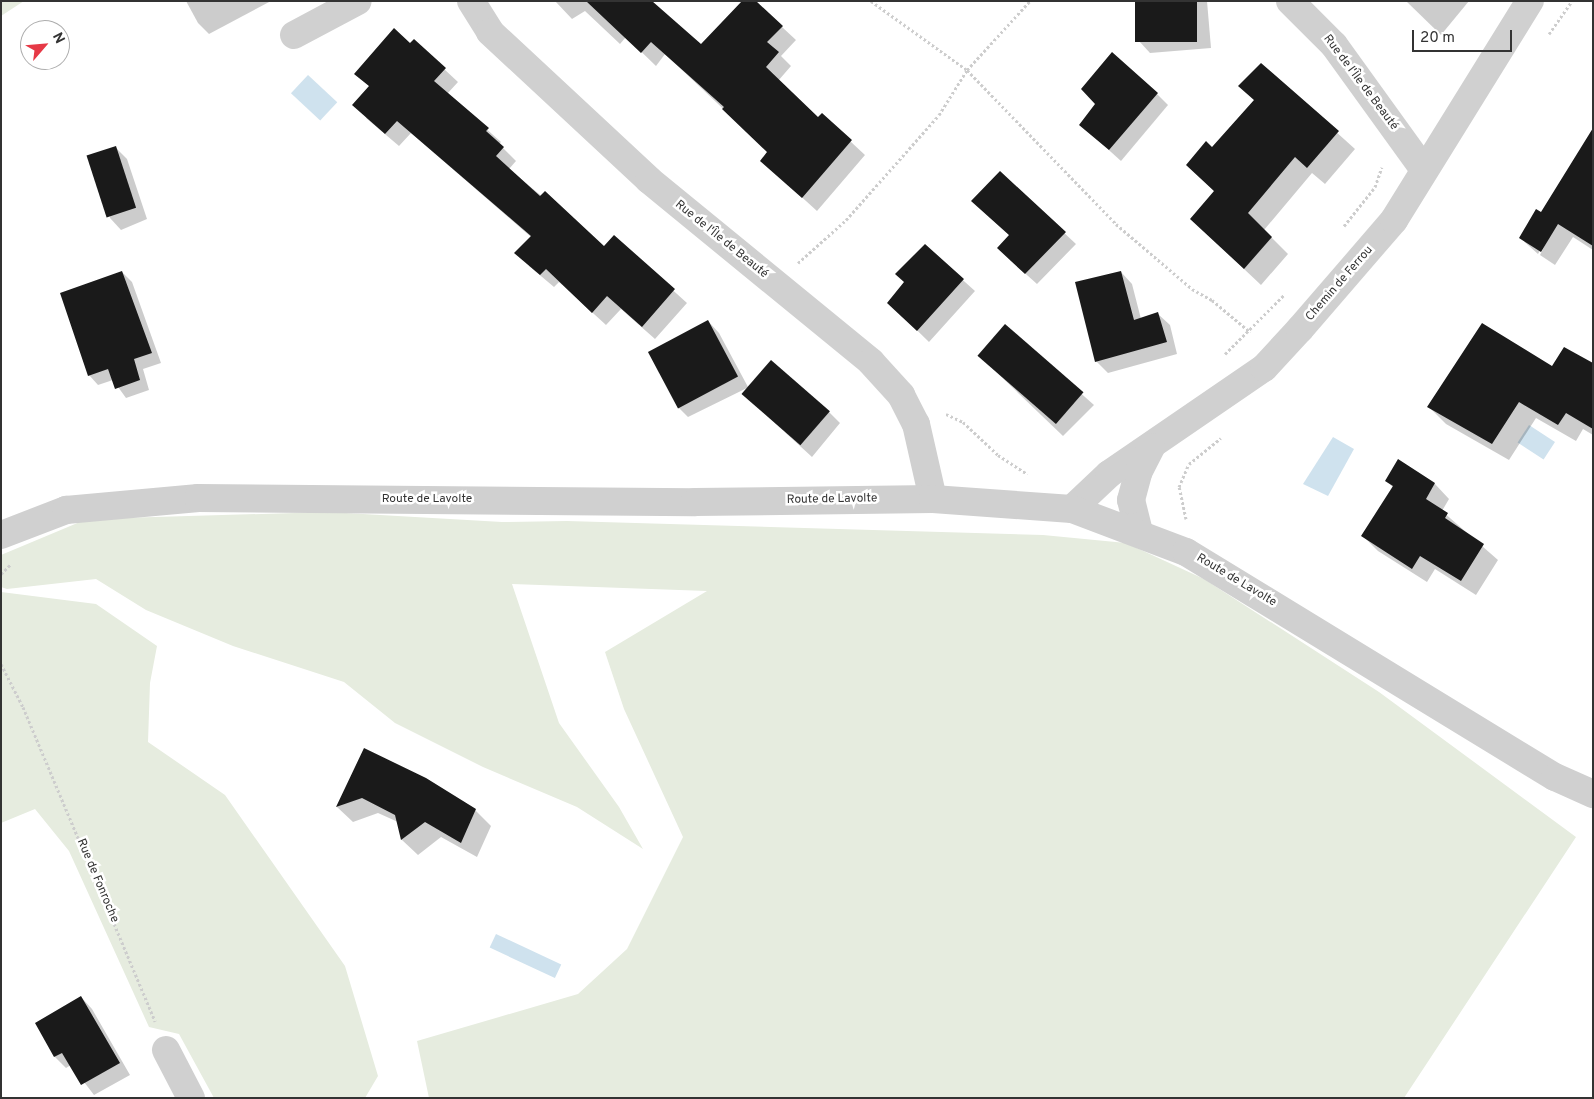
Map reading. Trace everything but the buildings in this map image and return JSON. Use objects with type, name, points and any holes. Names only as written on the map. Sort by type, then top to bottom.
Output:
[{"type":"street","points":[[294,35],[358,1]]},
{"type":"street","name":"Rue de l'Île de Beauté","points":[[471,1],[490,32],[649,180],[871,362],[901,395],[916,424],[933,499]]},
{"type":"street","name":"Rue de l'Île de Beauté","points":[[1290,1],[1334,45],[1424,170]]},
{"type":"street","name":"Chemin de Ferrou","points":[[1139,532],[1131,500],[1138,473],[1151,447],[1264,368],[1394,220],[1424,170],[1472,98],[1530,1]]},
{"type":"street","points":[[1072,509],[1102,480],[1151,447]]},
{"type":"street","name":"Route de Lavolte","points":[[1,535],[66,510],[198,498],[685,502],[933,499],[1072,509],[1139,532],[1186,552],[1555,778],[1593,794]]},
{"type":"street","points":[[166,1050],[191,1098]]},
{"type":"path","points":[[871,1],[967,70],[1116,224],[1192,289],[1212,300],[1277,354]]},
{"type":"path","points":[[775,284],[846,220],[939,115],[967,70],[1030,1]]},
{"type":"path","points":[[1340,231],[1375,187],[1386,159]]},
{"type":"path","points":[[1218,361],[1290,289]]},
{"type":"path","points":[[909,412],[937,409],[963,422],[998,455],[1034,478]]},
{"type":"path","name":"Rue de Fonroche","points":[[1,664],[23,707],[166,1050]]},
{"type":"shaded area","points":[[1,1],[24,1],[1,16]]},
{"type":"shaded area","points":[[328,512],[502,522],[567,521],[1043,535],[1126,543],[1204,579],[1379,692],[1576,837],[1404,1098],[429,1098],[417,1041],[578,994],[627,949],[683,837],[624,709],[605,652],[707,591],[512,584],[559,723],[619,807],[643,849],[577,807],[483,767],[395,723],[344,682],[233,646],[146,610],[96,579],[7,589],[1,587],[1,555],[87,519]]},
{"type":"shaded area","points":[[1,592],[96,604],[157,646],[150,683],[148,742],[225,795],[345,966],[378,1076],[365,1098],[214,1098],[179,1034],[149,1027],[69,851],[35,809],[1,823]]},
{"type":"water","points":[[308,75],[337,102],[320,121],[291,93]]},
{"type":"water","points":[[1529,425],[1555,442],[1544,459],[1518,443]]},
{"type":"water","points":[[1333,437],[1354,449],[1328,496],[1303,484]]},
{"type":"water","points":[[496,934],[561,964],[555,978],[490,948]]}]
